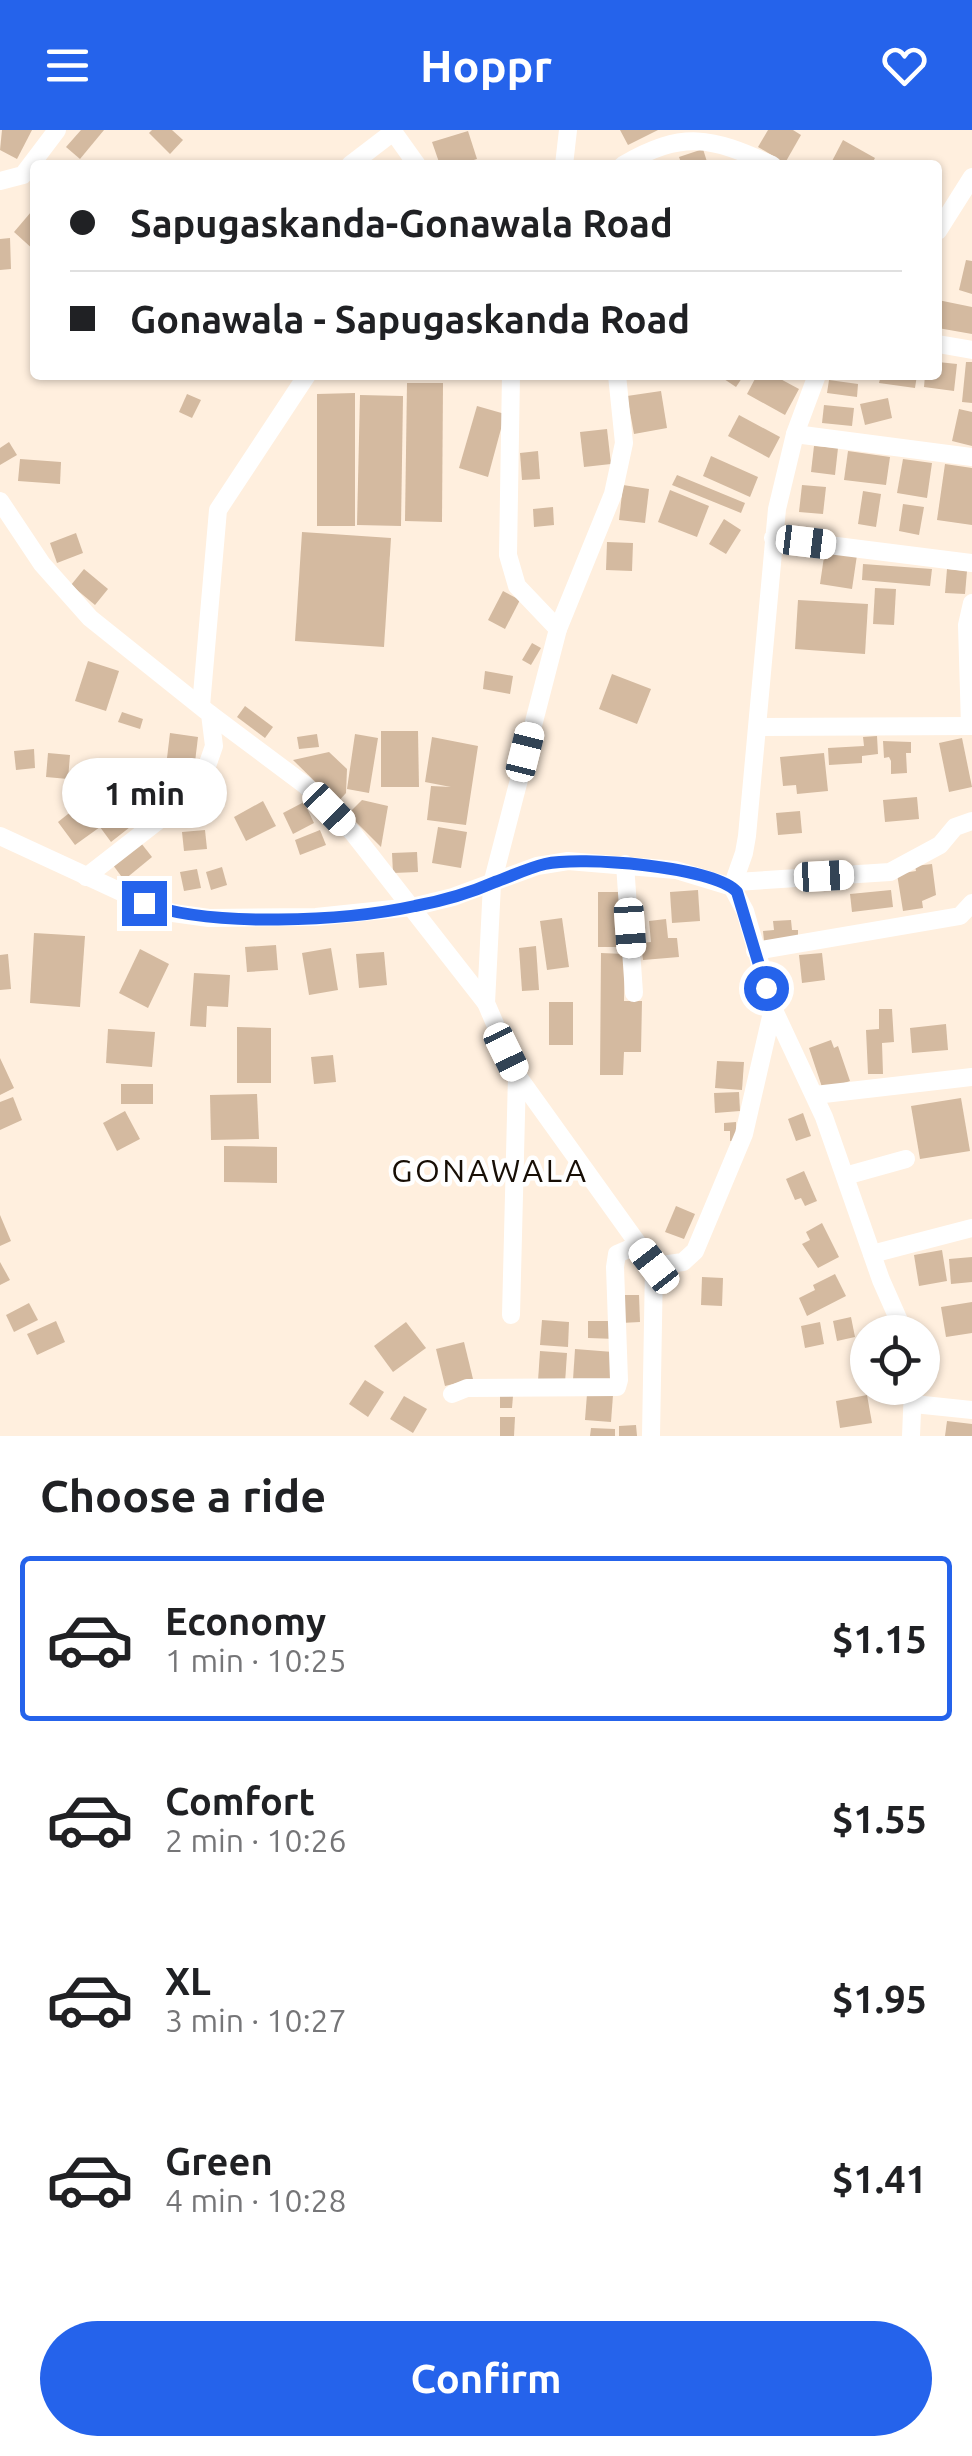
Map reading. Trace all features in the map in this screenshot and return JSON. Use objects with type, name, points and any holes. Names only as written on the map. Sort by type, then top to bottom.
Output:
[{"type":"street","points":[[34,160],[57,130]]},
{"type":"street","points":[[565,160],[568,130]]},
{"type":"street","points":[[356,160],[392,131],[413,160]]},
{"type":"street","points":[[631,160],[682,138],[728,144],[762,160]]},
{"type":"street","points":[[0,181],[23,175],[30,166]]},
{"type":"street","points":[[942,225],[972,177]]},
{"type":"street","points":[[942,345],[972,350]]},
{"type":"street","points":[[86,876],[199,789],[214,746],[205,710],[218,510],[304,380]]},
{"type":"street","points":[[511,380],[508,555],[517,586],[558,629]]},
{"type":"street","points":[[486,1003],[492,884],[558,629],[613,494],[624,444],[618,380]]},
{"type":"street","points":[[815,380],[780,491],[744,853],[734,885],[772,1008],[815,1095],[897,1315]]},
{"type":"street","points":[[795,434],[972,457]]},
{"type":"street","points":[[0,501],[42,564],[90,618],[305,785],[353,833],[486,1003],[517,1074],[654,1266],[651,1436]]},
{"type":"street","points":[[773,538],[972,563]]},
{"type":"street","points":[[758,727],[971,726],[967,626],[972,603]]},
{"type":"street","points":[[0,836],[124,895],[184,916],[254,919],[412,907],[550,862],[676,870],[734,885],[890,872],[940,845],[955,827],[972,821]]},
{"type":"street","points":[[625,864],[634,993]]},
{"type":"street","points":[[755,951],[960,916],[972,903]]},
{"type":"street","points":[[654,1266],[683,1262],[695,1251],[744,1134],[772,1008]]},
{"type":"street","points":[[511,1315],[517,1074]]},
{"type":"street","points":[[815,1095],[972,1077]]},
{"type":"street","points":[[845,1176],[906,1158]]},
{"type":"street","points":[[872,1254],[972,1228]]},
{"type":"street","points":[[452,1394],[467,1388],[617,1387],[615,1267],[617,1254],[638,1245]]},
{"type":"street","points":[[940,1402],[972,1410]]},
{"type":"street","points":[[911,1436],[913,1405]]},
{"type":"building","points":[[2,130],[32,130],[17,159],[0,150]]},
{"type":"building","points":[[81,130],[104,130],[80,159],[66,147]]},
{"type":"building","points":[[172,130],[183,140],[170,154],[149,133]]},
{"type":"building","points":[[620,130],[658,130],[628,145]]},
{"type":"building","points":[[768,130],[793,130],[801,135],[787,160],[758,147]]},
{"type":"building","points":[[468,131],[477,159],[438,160],[432,142]]},
{"type":"building","points":[[843,140],[875,158],[874,160],[833,160]]},
{"type":"building","points":[[703,149],[706,160],[680,160],[679,157]]},
{"type":"building","points":[[30,213],[30,246],[14,232]]},
{"type":"building","points":[[10,238],[11,269],[0,270],[0,239]]},
{"type":"building","points":[[966,260],[972,261],[972,294],[959,290]]},
{"type":"building","points":[[942,301],[972,307],[972,334],[942,329]]},
{"type":"building","points":[[942,362],[957,364],[954,391],[924,387],[925,380],[942,380]]},
{"type":"building","points":[[966,362],[972,362],[972,403],[962,402]]},
{"type":"building","points":[[754,380],[782,380],[799,389],[785,415],[747,394]]},
{"type":"building","points":[[829,380],[858,384],[857,397],[827,393]]},
{"type":"building","points":[[880,380],[916,380],[915,388],[879,383]]},
{"type":"building","points":[[407,383],[443,383],[442,522],[405,521]]},
{"type":"building","points":[[661,391],[667,428],[634,434],[627,396]]},
{"type":"building","points":[[355,393],[355,526],[317,526],[317,394]]},
{"type":"building","points":[[187,394],[201,400],[192,418],[179,412]]},
{"type":"building","points":[[360,395],[403,396],[401,526],[357,525]]},
{"type":"building","points":[[888,398],[892,418],[865,425],[860,404]]},
{"type":"building","points":[[824,405],[854,408],[852,426],[822,423]]},
{"type":"building","points":[[477,406],[505,414],[488,477],[459,468]]},
{"type":"building","points":[[959,409],[972,412],[972,446],[952,441]]},
{"type":"building","points":[[739,415],[780,437],[769,458],[728,436]]},
{"type":"building","points":[[607,429],[611,464],[584,467],[580,432]]},
{"type":"building","points":[[9,442],[17,455],[0,465],[0,448]]},
{"type":"building","points":[[814,446],[838,448],[835,475],[811,472]]},
{"type":"building","points":[[538,451],[540,479],[522,480],[520,453]]},
{"type":"building","points":[[848,451],[890,457],[886,485],[844,480]]},
{"type":"building","points":[[711,456],[758,477],[750,497],[703,476]]},
{"type":"building","points":[[20,459],[61,462],[60,484],[18,481]]},
{"type":"building","points":[[903,459],[932,463],[927,498],[897,493]]},
{"type":"building","points":[[945,464],[972,468],[972,525],[937,520]]},
{"type":"building","points":[[677,475],[745,503],[741,513],[672,485]]},
{"type":"building","points":[[623,485],[649,489],[645,523],[619,520]]},
{"type":"building","points":[[802,485],[826,487],[823,514],[799,512]]},
{"type":"building","points":[[670,490],[709,506],[697,537],[658,522]]},
{"type":"building","points":[[863,491],[881,494],[876,527],[858,524]]},
{"type":"building","points":[[903,504],[924,507],[919,535],[899,531]]},
{"type":"building","points":[[553,507],[554,525],[534,527],[533,509]]},
{"type":"building","points":[[724,519],[741,530],[726,554],[709,544]]},
{"type":"building","points":[[302,532],[391,538],[384,647],[295,641]]},
{"type":"building","points":[[76,533],[83,553],[57,563],[50,543]]},
{"type":"building","points":[[607,542],[633,543],[632,571],[606,570]]},
{"type":"building","points":[[825,550],[857,555],[852,589],[820,584]]},
{"type":"building","points":[[863,564],[932,569],[930,586],[862,580]]},
{"type":"building","points":[[84,569],[108,589],[95,605],[71,585]]},
{"type":"building","points":[[947,569],[967,571],[965,594],[945,593]]},
{"type":"building","points":[[875,588],[896,589],[894,625],[873,624]]},
{"type":"building","points":[[503,591],[520,600],[505,629],[488,620]]},
{"type":"building","points":[[798,600],[868,604],[865,654],[795,649]]},
{"type":"building","points":[[532,643],[541,648],[531,665],[522,660]]},
{"type":"building","points":[[88,661],[119,671],[106,711],[75,701]]},
{"type":"building","points":[[485,671],[513,676],[510,694],[483,689]]},
{"type":"building","points":[[612,674],[651,689],[637,724],[599,709]]},
{"type":"building","points":[[245,706],[273,727],[265,738],[237,717]]},
{"type":"building","points":[[122,712],[143,719],[140,729],[118,722]]},
{"type":"building","points":[[381,731],[418,731],[419,787],[381,787]]},
{"type":"building","points":[[170,733],[198,737],[195,762],[167,758]]},
{"type":"building","points":[[317,734],[319,747],[299,749],[297,737]]},
{"type":"building","points":[[355,734],[378,738],[369,793],[347,789]]},
{"type":"building","points":[[877,736],[878,754],[862,756],[862,763],[829,765],[828,748],[864,746],[863,737]]},
{"type":"building","points":[[432,737],[478,746],[466,825],[427,820],[431,786],[451,787],[425,782]]},
{"type":"building","points":[[962,738],[972,787],[949,792],[939,743]]},
{"type":"building","points":[[883,741],[911,742],[911,753],[906,753],[907,773],[891,774],[891,761],[884,758]]},
{"type":"building","points":[[34,749],[35,768],[16,770],[14,751]]},
{"type":"building","points":[[329,752],[347,769],[346,793],[337,803],[293,760]]},
{"type":"building","points":[[48,753],[70,755],[68,779],[46,777]]},
{"type":"building","points":[[824,753],[828,791],[797,794],[796,785],[783,786],[780,757]]},
{"type":"building","points":[[93,794],[109,816],[131,799],[144,816],[111,842],[100,827],[75,845],[58,822]]},
{"type":"building","points":[[917,797],[919,819],[885,822],[883,800]]},
{"type":"building","points":[[362,800],[388,806],[381,847],[348,814]]},
{"type":"building","points":[[263,801],[276,826],[246,841],[234,817]]},
{"type":"building","points":[[304,802],[314,823],[293,834],[283,813]]},
{"type":"building","points":[[800,811],[802,833],[778,835],[776,813]]},
{"type":"building","points":[[438,827],[467,832],[461,868],[432,863]]},
{"type":"building","points":[[205,830],[207,849],[184,851],[182,832]]},
{"type":"building","points":[[320,830],[326,845],[300,855],[295,840]]},
{"type":"building","points":[[141,843],[152,857],[124,880],[113,865]]},
{"type":"building","points":[[417,852],[418,872],[393,873],[392,853]]},
{"type":"building","points":[[932,864],[936,895],[922,901],[923,908],[903,911],[897,874]]},
{"type":"building","points":[[222,867],[227,885],[211,890],[206,872]]},
{"type":"building","points":[[197,869],[201,888],[184,891],[180,872]]},
{"type":"building","points":[[698,890],[700,921],[672,923],[670,892]]},
{"type":"building","points":[[891,890],[893,907],[852,912],[850,894]]},
{"type":"building","points":[[598,892],[621,892],[621,947],[598,947]]},
{"type":"building","points":[[562,918],[569,967],[547,970],[540,921]]},
{"type":"building","points":[[666,919],[668,938],[677,938],[679,957],[643,960],[641,943],[651,942],[649,921]]},
{"type":"building","points":[[791,920],[798,938],[764,941],[763,931],[774,930],[773,921]]},
{"type":"building","points":[[34,933],[85,936],[80,1007],[30,1003]]},
{"type":"building","points":[[276,945],[278,970],[247,972],[245,947]]},
{"type":"building","points":[[536,946],[539,990],[522,991],[519,948]]},
{"type":"building","points":[[331,948],[338,990],[309,995],[302,953]]},
{"type":"building","points":[[140,949],[169,964],[148,1008],[119,993]]},
{"type":"building","points":[[384,952],[387,985],[359,988],[356,954]]},
{"type":"building","points":[[601,953],[625,954],[624,1001],[642,1001],[641,1052],[624,1052],[623,1075],[600,1075]]},
{"type":"building","points":[[822,953],[825,980],[802,983],[799,955]]},
{"type":"building","points":[[8,954],[11,989],[0,990],[0,955]]},
{"type":"building","points":[[194,973],[230,975],[228,1007],[207,1006],[206,1027],[190,1026]]},
{"type":"building","points":[[549,1002],[573,1002],[573,1045],[549,1045]]},
{"type":"building","points":[[879,1009],[892,1009],[894,1042],[882,1043],[883,1074],[868,1074],[866,1030],[879,1029]]},
{"type":"building","points":[[946,1024],[948,1050],[912,1053],[910,1028]]},
{"type":"building","points":[[237,1027],[271,1028],[271,1083],[237,1083]]},
{"type":"building","points":[[108,1029],[155,1032],[152,1067],[106,1063]]},
{"type":"building","points":[[831,1040],[834,1048],[838,1046],[850,1081],[823,1090],[809,1048]]},
{"type":"building","points":[[333,1055],[336,1082],[314,1084],[311,1057]]},
{"type":"building","points":[[0,1058],[14,1088],[0,1095]]},
{"type":"building","points":[[717,1061],[744,1062],[742,1090],[715,1088]]},
{"type":"building","points":[[121,1084],[153,1084],[153,1104],[121,1104]]},
{"type":"building","points":[[739,1092],[740,1111],[715,1113],[714,1093]]},
{"type":"building","points":[[257,1094],[259,1139],[211,1140],[210,1095]]},
{"type":"building","points":[[13,1097],[22,1120],[0,1130],[0,1102]]},
{"type":"building","points":[[961,1098],[970,1151],[920,1159],[911,1106]]},
{"type":"building","points":[[125,1111],[140,1139],[117,1151],[103,1123]]},
{"type":"building","points":[[803,1113],[811,1136],[796,1141],[788,1119]]},
{"type":"building","points":[[736,1122],[736,1141],[730,1141],[730,1131],[724,1131],[724,1123]]},
{"type":"building","points":[[224,1146],[277,1147],[277,1183],[224,1182]]},
{"type":"building","points":[[804,1171],[817,1201],[805,1206],[801,1198],[795,1200],[786,1179]]},
{"type":"building","points":[[676,1206],[695,1214],[684,1239],[665,1232]]},
{"type":"building","points":[[0,1215],[11,1241],[0,1246]]},
{"type":"building","points":[[822,1223],[839,1257],[818,1268],[802,1244],[810,1240],[806,1232]]},
{"type":"building","points":[[942,1250],[947,1281],[919,1286],[914,1255]]},
{"type":"building","points":[[972,1257],[972,1282],[951,1284],[949,1259]]},
{"type":"building","points":[[0,1262],[10,1280],[0,1285]]},
{"type":"building","points":[[835,1274],[846,1296],[807,1316],[799,1298],[815,1290],[813,1285]]},
{"type":"building","points":[[702,1277],[723,1278],[722,1306],[701,1305]]},
{"type":"building","points":[[620,1295],[639,1295],[640,1322],[621,1323]]},
{"type":"building","points":[[972,1302],[972,1333],[946,1337],[941,1307]]},
{"type":"building","points":[[29,1303],[38,1320],[14,1332],[6,1315]]},
{"type":"building","points":[[850,1317],[850,1338],[837,1341],[833,1321]]},
{"type":"building","points":[[542,1320],[569,1322],[568,1347],[540,1345]]},
{"type":"building","points":[[56,1321],[65,1342],[37,1355],[27,1334]]},
{"type":"building","points":[[588,1321],[616,1321],[616,1339],[588,1338]]},
{"type":"building","points":[[406,1322],[426,1348],[393,1372],[374,1346]]},
{"type":"building","points":[[820,1322],[824,1344],[805,1348],[801,1326]]},
{"type":"building","points":[[464,1342],[473,1379],[445,1386],[436,1349]]},
{"type":"building","points":[[575,1349],[613,1352],[611,1382],[573,1380]]},
{"type":"building","points":[[540,1351],[567,1353],[565,1383],[538,1381]]},
{"type":"building","points":[[365,1380],[384,1392],[368,1417],[349,1404]]},
{"type":"building","points":[[587,1394],[613,1395],[611,1422],[585,1420]]},
{"type":"building","points":[[500,1395],[513,1396],[512,1408],[500,1408]]},
{"type":"building","points":[[404,1396],[427,1409],[413,1433],[390,1419]]},
{"type":"building","points":[[850,1398],[850,1405],[869,1405],[872,1423],[840,1428],[836,1401]]},
{"type":"building","points":[[500,1417],[515,1417],[514,1436],[500,1436]]},
{"type":"building","points":[[947,1421],[972,1424],[972,1436],[945,1436]]},
{"type":"building","points":[[636,1425],[637,1436],[619,1436],[619,1426]]},
{"type":"building","points":[[591,1428],[615,1429],[615,1436],[590,1436]]},
{"type":"district","name":"GONAWALA","points":[[490,1171]]},
{"type":"route","points":[[144,903],[184,916],[316,917],[412,907],[453,897],[550,862],[586,861],[676,870],[726,884],[737,892],[766,988]]}]
